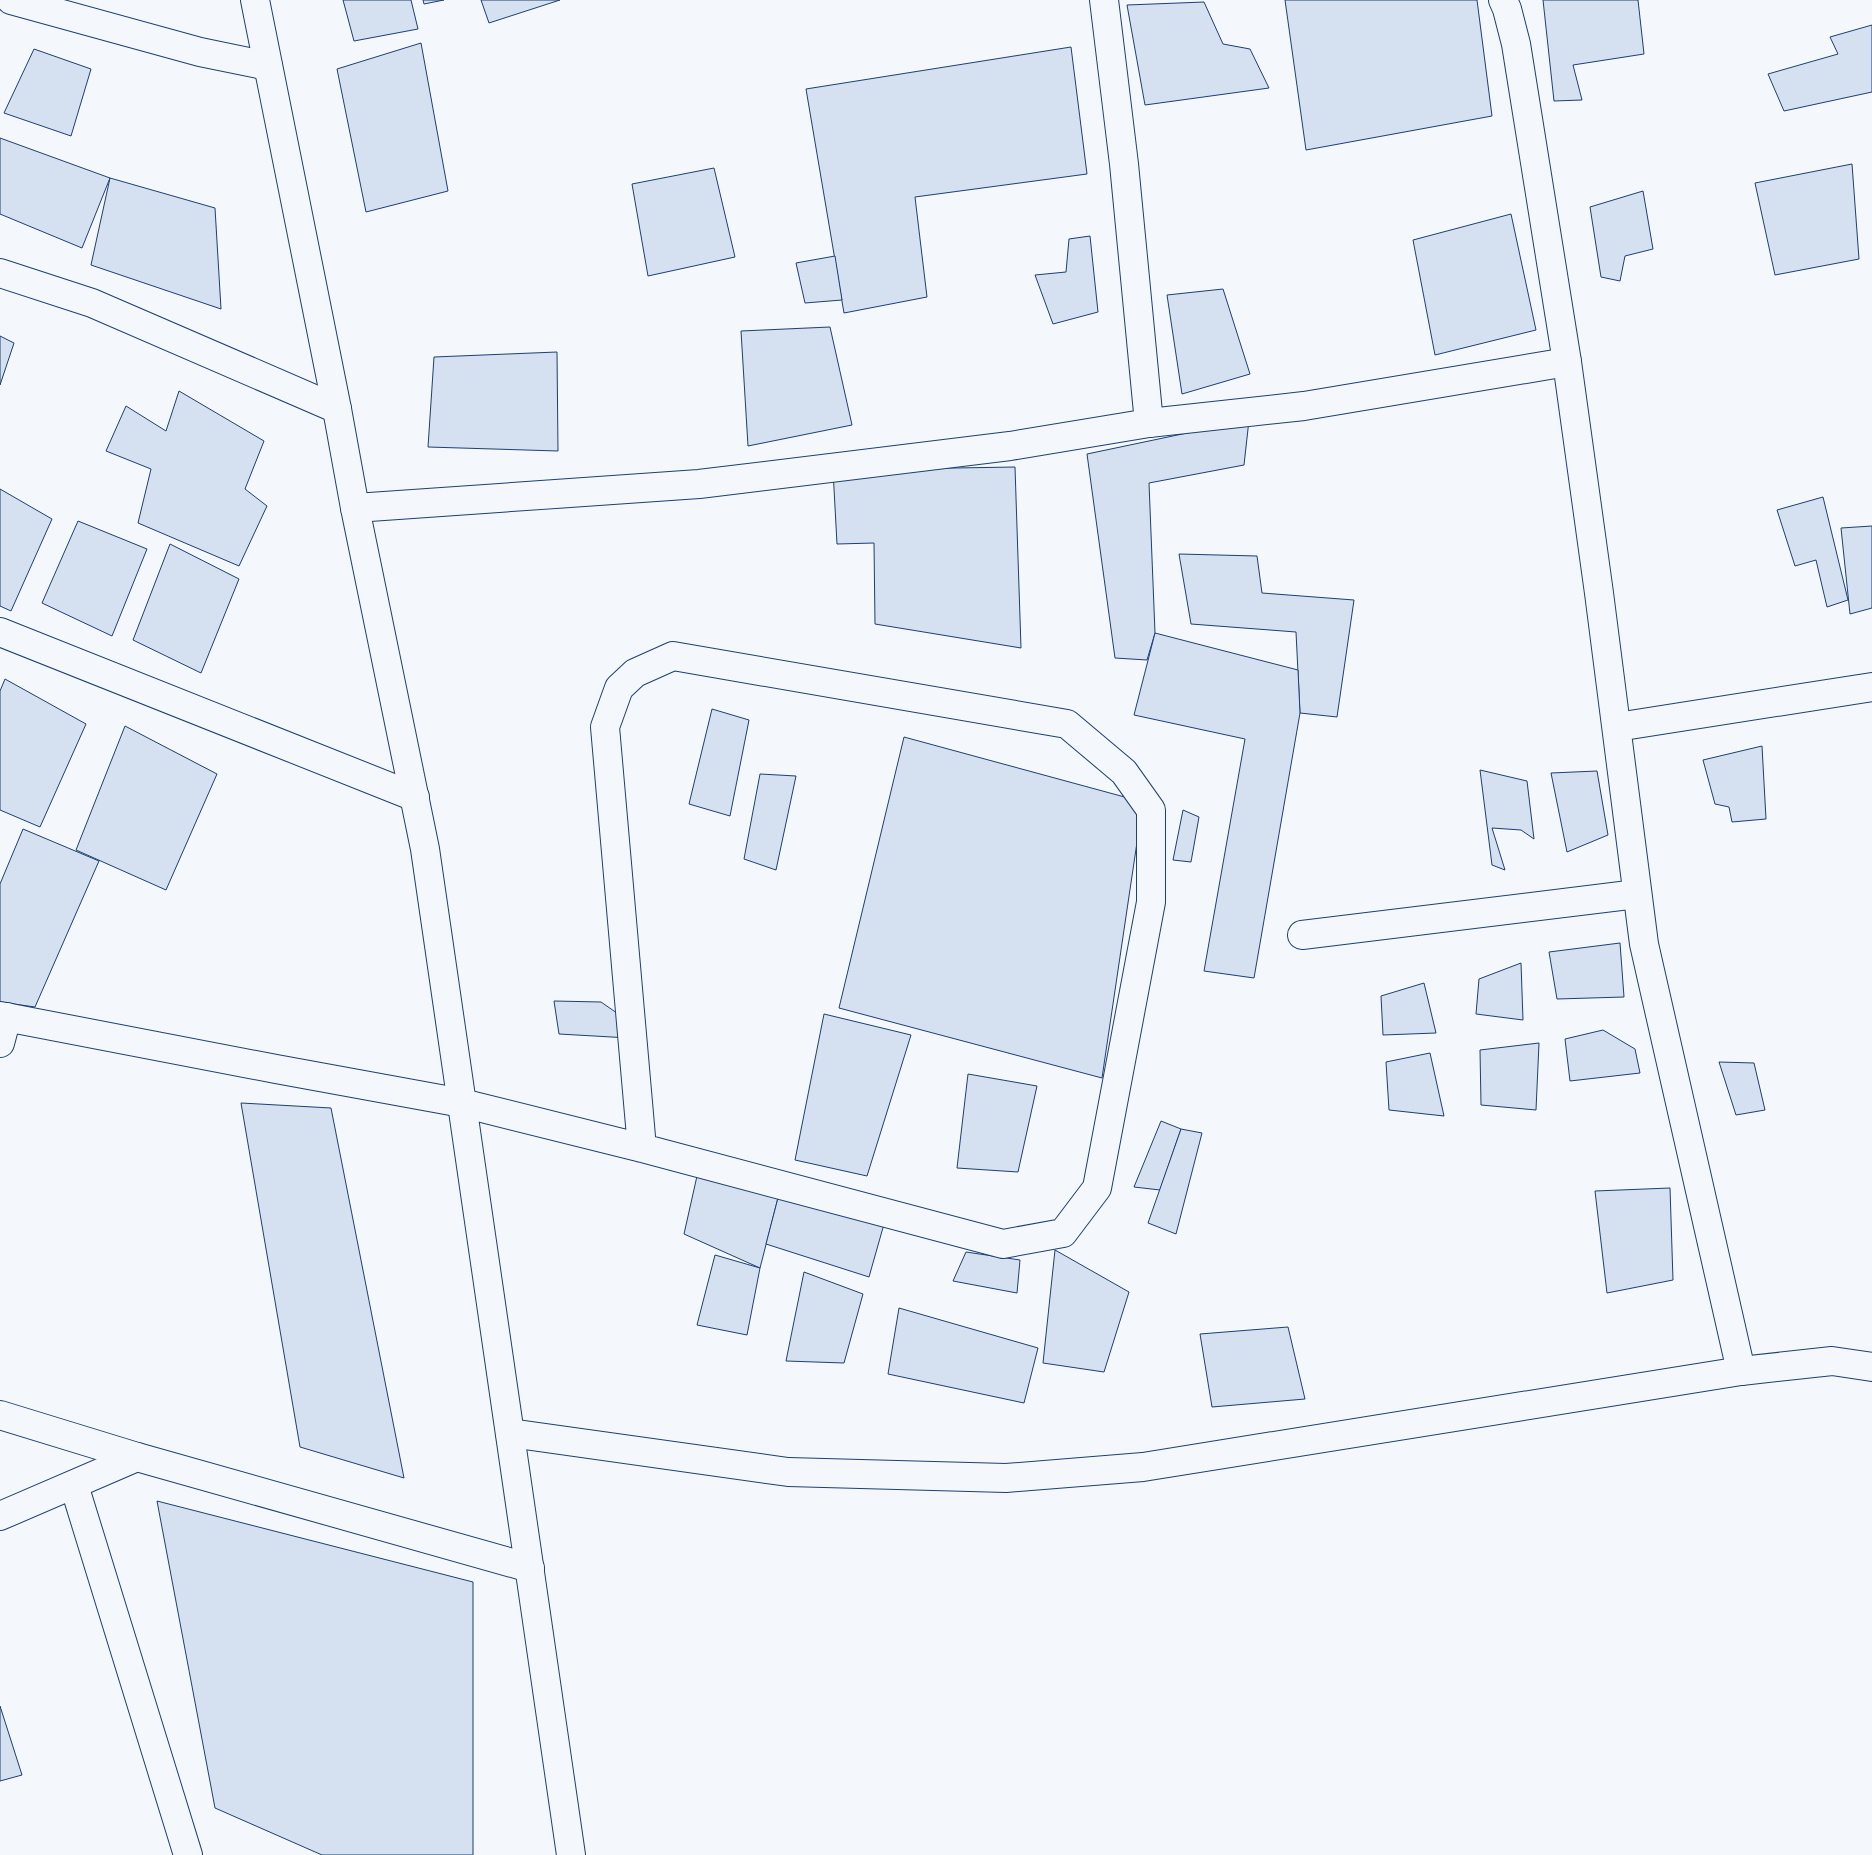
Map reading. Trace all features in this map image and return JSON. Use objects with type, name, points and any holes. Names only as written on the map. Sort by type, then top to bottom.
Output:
[{"type":"street","points":[[11,0],[200,52],[268,66]]},
{"type":"street","points":[[254,0],[425,849],[571,1855]]},
{"type":"street","points":[[1104,0],[1124,164],[1149,423]]},
{"type":"street","points":[[1503,0],[1516,44],[1567,362],[1617,727],[1644,944],[1741,1371]]},
{"type":"street","points":[[0,272],[92,303],[337,409]]},
{"type":"street","points":[[355,508],[699,484],[1010,446],[1149,423],[1304,406],[1567,362]]},
{"type":"street","points":[[0,632],[415,797]]},
{"type":"street","points":[[2,1025],[276,1069],[462,1102],[1003,1244],[1063,1233],[1097,1188],[1151,902],[1151,810],[1124,772],[1067,724],[673,656],[635,673],[619,688],[605,727],[642,1148]]},
{"type":"street","points":[[1617,727],[1872,687]]},
{"type":"street","points":[[1302,935],[1637,894]]},
{"type":"street","points":[[510,1433],[788,1472],[1006,1478],[1143,1467],[1741,1371],[1832,1361],[1872,1367]]},
{"type":"street","points":[[0,1415],[137,1457],[530,1568]]},
{"type":"street","points":[[0,1516],[137,1457]]},
{"type":"street","points":[[74,1485],[188,1855]]},
{"type":"building","points":[[343,0],[411,0],[418,29],[354,41]]},
{"type":"building","points":[[423,0],[444,0],[424,4]]},
{"type":"building","points":[[481,0],[560,0],[489,23]]},
{"type":"building","points":[[1285,0],[1477,0],[1492,116],[1306,150]]},
{"type":"building","points":[[1543,0],[1638,0],[1644,54],[1573,65],[1582,100],[1554,101]]},
{"type":"building","points":[[1204,2],[1223,44],[1250,49],[1269,88],[1145,105],[1127,5]]},
{"type":"building","points":[[1872,25],[1872,92],[1784,111],[1768,74],[1838,54],[1830,37]]},
{"type":"building","points":[[421,43],[448,191],[366,212],[337,69]]},
{"type":"building","points":[[1071,47],[1087,174],[915,197],[927,297],[844,313],[806,89]]},
{"type":"building","points":[[34,49],[91,69],[71,136],[4,113]]},
{"type":"building","points":[[0,138],[110,178],[82,248],[0,214]]},
{"type":"building","points":[[1852,164],[1859,259],[1775,275],[1755,183]]},
{"type":"building","points":[[714,168],[735,257],[648,276],[632,184]]},
{"type":"building","points":[[110,178],[215,208],[221,309],[91,265]]},
{"type":"building","points":[[1643,191],[1653,249],[1625,256],[1620,281],[1601,277],[1590,207]]},
{"type":"building","points":[[1511,214],[1536,330],[1435,355],[1413,240]]},
{"type":"building","points":[[1090,236],[1098,312],[1053,324],[1035,275],[1066,272],[1069,239]]},
{"type":"building","points":[[835,256],[842,300],[805,303],[796,263]]},
{"type":"building","points":[[1223,289],[1250,374],[1182,394],[1167,295]]},
{"type":"building","points":[[830,327],[852,425],[748,446],[741,331]]},
{"type":"building","points":[[0,336],[14,343],[0,385]]},
{"type":"building","points":[[557,352],[558,451],[428,447],[434,357]]},
{"type":"building","points":[[179,391],[264,441],[245,489],[267,506],[239,566],[138,523],[151,469],[106,451],[126,406],[166,431]]},
{"type":"building","points":[[1249,420],[1244,465],[1149,483],[1155,633],[1147,660],[1115,658],[1087,454]]},
{"type":"building","points":[[1015,467],[1021,648],[875,624],[874,543],[837,544],[833,470]]},
{"type":"building","points":[[0,489],[52,519],[11,611],[0,606]]},
{"type":"building","points":[[1823,497],[1848,600],[1827,607],[1816,560],[1795,566],[1777,510]]},
{"type":"building","points":[[78,521],[147,549],[112,636],[42,603]]},
{"type":"building","points":[[1872,526],[1872,608],[1850,614],[1841,528]]},
{"type":"building","points":[[170,544],[239,579],[201,673],[133,640]]},
{"type":"building","points":[[1179,554],[1257,556],[1262,593],[1354,600],[1337,717],[1300,713],[1296,632],[1191,624]]},
{"type":"building","points":[[1155,633],[1298,670],[1300,713],[1254,978],[1204,971],[1245,739],[1134,715]]},
{"type":"building","points":[[5,679],[86,724],[40,827],[0,810],[0,691]]},
{"type":"building","points":[[712,709],[749,720],[730,816],[689,804]]},
{"type":"building","points":[[125,726],[217,774],[166,890],[76,850]]},
{"type":"building","points":[[904,737],[1143,802],[1102,1078],[839,1008]]},
{"type":"building","points":[[1762,746],[1766,819],[1732,822],[1729,807],[1715,804],[1703,760]]},
{"type":"building","points":[[1480,770],[1527,781],[1534,839],[1521,830],[1492,828],[1505,870],[1492,865]]},
{"type":"building","points":[[1597,771],[1608,835],[1567,852],[1551,773]]},
{"type":"building","points":[[760,774],[796,776],[776,870],[744,859]]},
{"type":"building","points":[[1183,810],[1199,817],[1191,862],[1173,860]]},
{"type":"building","points":[[23,829],[99,861],[35,1007],[0,1002],[0,884]]},
{"type":"building","points":[[1620,943],[1624,997],[1557,999],[1549,952]]},
{"type":"building","points":[[1521,963],[1523,1020],[1476,1014],[1479,979]]},
{"type":"building","points":[[1424,983],[1436,1033],[1383,1035],[1381,996]]},
{"type":"building","points":[[554,1001],[601,1002],[627,1020],[629,1038],[559,1034]]},
{"type":"building","points":[[824,1014],[911,1035],[867,1176],[795,1160]]},
{"type":"building","points":[[1603,1030],[1635,1049],[1640,1073],[1570,1081],[1565,1039]]},
{"type":"building","points":[[1539,1043],[1536,1110],[1481,1105],[1480,1050]]},
{"type":"building","points":[[1430,1053],[1444,1116],[1389,1110],[1386,1062]]},
{"type":"building","points":[[1719,1062],[1754,1063],[1765,1110],[1736,1115]]},
{"type":"building","points":[[968,1074],[1037,1086],[1018,1172],[957,1168]]},
{"type":"building","points":[[241,1103],[331,1108],[404,1478],[300,1447]]},
{"type":"building","points":[[1161,1121],[1181,1129],[1160,1190],[1134,1187]]},
{"type":"building","points":[[1181,1129],[1202,1133],[1176,1234],[1148,1223]]},
{"type":"building","points":[[697,1176],[779,1194],[760,1268],[684,1234]]},
{"type":"building","points":[[1670,1188],[1673,1280],[1607,1293],[1595,1191]]},
{"type":"building","points":[[779,1194],[886,1217],[869,1277],[766,1244]]},
{"type":"building","points":[[1055,1250],[1129,1292],[1104,1372],[1043,1363]]},
{"type":"building","points":[[966,1252],[1020,1260],[1017,1293],[953,1281]]},
{"type":"building","points":[[715,1255],[760,1268],[747,1335],[697,1325]]},
{"type":"building","points":[[804,1272],[863,1294],[844,1363],[786,1361]]},
{"type":"building","points":[[899,1308],[1038,1348],[1024,1403],[888,1374]]},
{"type":"building","points":[[1288,1327],[1305,1399],[1212,1407],[1200,1334]]},
{"type":"building","points":[[157,1501],[473,1582],[473,1855],[322,1855],[215,1808]]},
{"type":"building","points":[[0,1706],[22,1775],[0,1781]]}]
